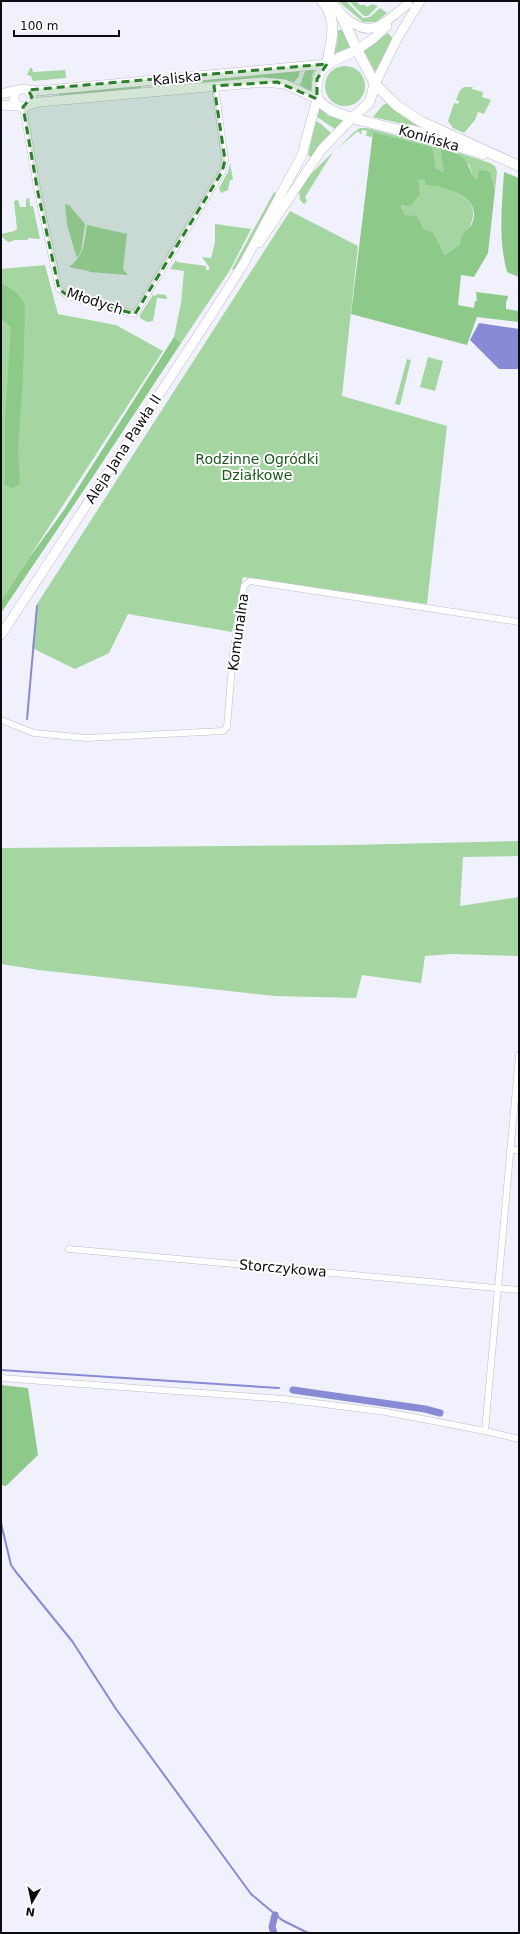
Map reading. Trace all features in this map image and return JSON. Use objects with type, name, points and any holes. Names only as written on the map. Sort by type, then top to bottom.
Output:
[{"type":"main road","points":[[322,1],[329,12],[333,28],[326,64],[317,79],[317,99],[324,107],[333,112],[352,118],[369,103],[375,84],[397,39],[420,1]]},
{"type":"main road","points":[[330,1],[340,13],[356,26],[364,29],[373,29],[383,24],[409,3]]},
{"type":"main road","points":[[326,64],[357,50],[374,38],[409,3]]},
{"type":"main road","points":[[340,13],[375,84]]},
{"type":"main road","name":"Kaliska","points":[[28,90],[38,91],[326,64]]},
{"type":"main road","points":[[147,81],[148,91]]},
{"type":"main road","name":"Kaliska","points":[[1,105],[23,106],[40,102],[148,91],[277,82],[295,88],[317,99]]},
{"type":"main road","name":"Konińska","points":[[375,84],[405,112],[438,129],[519,166]]},
{"type":"main road","points":[[1,94],[23,88],[28,90],[32,97],[23,106],[13,98],[17,90]]},
{"type":"main road","name":"Aleja Jana Pawła II","points":[[1,635],[244,263],[302,155],[317,99]]},
{"type":"main road","name":"Konińska","points":[[352,118],[441,141],[505,160]]},
{"type":"main road","name":"Aleja Jana Pawła II","points":[[244,263],[285,212],[322,149],[352,118]]},
{"type":"street","name":"Młodych","points":[[23,106],[38,193],[59,289],[68,296],[135,314],[222,172],[225,160],[215,86]]},
{"type":"street","points":[[386,126],[391,124],[427,132],[438,129],[441,141]]},
{"type":"street","name":"Komunalna","points":[[1,720],[34,733],[86,738],[223,731],[227,727],[233,653],[244,586],[250,581],[519,622]]},
{"type":"street","points":[[485,1431],[496,1288],[519,1055]]},
{"type":"street","points":[[510,1150],[519,1150]]},
{"type":"street","name":"Storczykowa","points":[[69,1249],[519,1290]]},
{"type":"street","points":[[1,1378],[284,1399],[386,1412],[519,1439]]},
{"type":"highlighted area","points":[[327,64],[317,79],[317,99],[277,82],[214,86],[225,160],[222,172],[135,314],[68,296],[59,289],[38,193],[23,107],[32,97],[28,90]]},
{"type":"green space","points":[[338,1],[346,1],[363,18],[370,17],[380,8],[387,13],[376,22],[363,22]]},
{"type":"green space","points":[[349,1],[356,1],[360,5],[365,5],[367,7],[372,4],[378,6],[368,16],[364,16]]},
{"type":"green space","points":[[338,30],[342,30],[350,47],[333,54],[337,44]]},
{"type":"green space","points":[[388,33],[393,39],[375,72],[364,51]]},
{"type":"green space","points":[[345,66],[353,68],[359,72],[363,78],[365,86],[363,94],[359,100],[353,104],[345,106],[337,104],[331,100],[327,94],[325,86],[327,78],[331,72],[337,68]]},
{"type":"green space","points":[[30,68],[32,68],[33,72],[65,70],[66,78],[33,81],[31,76],[27,75]]},
{"type":"green space","points":[[315,68],[312,76],[311,91],[300,85],[306,69]]},
{"type":"green space","points":[[300,69],[299,76],[294,82],[276,78],[265,78],[159,88],[156,85]]},
{"type":"green space","points":[[141,86],[141,89],[60,97],[59,91]]},
{"type":"green space","points":[[464,87],[473,87],[472,89],[483,92],[482,97],[491,100],[484,114],[478,112],[475,120],[464,133],[453,128],[448,121],[454,103],[458,104],[459,101],[456,100],[460,90]]},
{"type":"green space","points":[[388,103],[424,129],[373,117],[383,105]]},
{"type":"green space","points":[[319,108],[329,116],[344,120],[335,129],[317,117]]},
{"type":"green space","points":[[316,121],[331,133],[311,157],[308,155]]},
{"type":"green space","points":[[360,128],[367,128],[444,148],[490,163],[495,166],[497,172],[495,190],[490,172],[477,180],[473,178],[469,164],[444,172],[436,168],[431,147],[373,132],[372,137],[366,136],[367,131],[362,130],[361,135],[358,131],[337,149]]},
{"type":"green space","points":[[373,132],[432,147],[436,168],[444,172],[441,149],[461,157],[467,163],[473,176],[477,180],[479,170],[490,172],[495,190],[488,253],[474,277],[461,275],[458,305],[474,308],[475,301],[477,301],[476,292],[508,296],[506,301],[506,309],[519,311],[519,322],[477,317],[467,345],[351,314]],"holes":[[[424,179],[425,185],[452,191],[468,200],[472,206],[474,214],[472,224],[463,233],[459,245],[445,255],[433,232],[424,229],[417,216],[405,215],[401,205],[411,206],[420,194],[418,180]]]},
{"type":"green space","points":[[333,152],[305,197],[307,201],[304,204],[300,200],[299,191],[309,176]]},
{"type":"green space","points":[[230,163],[233,180],[230,180],[228,190],[221,193],[219,188],[228,172]]},
{"type":"green space","points":[[504,172],[519,178],[519,277],[507,272],[502,247],[501,222]]},
{"type":"green space","points":[[424,178],[425,185],[452,191],[467,200],[472,206],[473,214],[469,228],[463,233],[459,245],[445,255],[433,232],[424,229],[405,215],[401,204],[411,205],[418,180]]},
{"type":"green space","points":[[274,192],[277,194],[235,270],[232,269]]},
{"type":"green space","points":[[29,198],[30,206],[33,206],[40,239],[28,238],[28,240],[14,240],[8,242],[1,236],[1,234],[17,229],[14,201],[18,200],[20,207],[26,207],[26,199]]},
{"type":"green space","points":[[65,204],[69,205],[85,224],[81,251],[77,258],[67,225]]},
{"type":"green space","name":"Rodzinne Ogródki Działkowe","points":[[290,211],[358,246],[342,396],[447,426],[427,604],[243,577],[232,632],[128,614],[109,653],[75,669],[32,648],[37,604]]},
{"type":"green space","points":[[215,224],[251,229],[230,270],[181,343],[174,337],[181,303],[184,271],[170,269],[176,260],[177,262],[206,266],[206,270],[209,270],[209,267],[202,257],[211,258],[215,242]]},
{"type":"green space","points":[[87,225],[127,234],[123,269],[128,275],[89,272],[69,267],[81,253]]},
{"type":"green space","points":[[45,265],[58,314],[116,325],[163,351],[1,601],[1,269]]},
{"type":"green space","points":[[1,283],[17,293],[25,305],[23,376],[18,448],[20,484],[12,488],[5,485],[5,417],[11,327],[1,319]]},
{"type":"green space","points":[[157,294],[166,295],[167,299],[157,298],[153,321],[147,322],[140,318],[140,315],[153,295],[156,296]]},
{"type":"green space","points":[[174,337],[181,343],[1,613],[1,601],[29,558],[64,510]]},
{"type":"green space","points":[[428,357],[443,361],[435,391],[420,387]]},
{"type":"green space","points":[[407,359],[411,360],[400,405],[395,404]]},
{"type":"green space","points":[[519,841],[519,856],[463,857],[460,906],[519,897],[519,956],[451,954],[425,956],[421,983],[362,975],[356,998],[275,996],[39,970],[1,964],[1,848],[349,845]]},
{"type":"green space","points":[[1,1385],[28,1388],[38,1455],[6,1486],[1,1485]]},
{"type":"water","points":[[479,323],[519,329],[519,369],[499,369],[470,340]]},
{"type":"waterway","points":[[27,719],[37,606]]},
{"type":"waterway","points":[[1,1370],[279,1388]]},
{"type":"waterway","points":[[293,1390],[425,1409],[440,1413]]},
{"type":"waterway","points":[[1,1523],[11,1565],[72,1641],[116,1709],[251,1894],[282,1920],[308,1933]]},
{"type":"waterway","points":[[274,1933],[272,1927],[275,1915]]}]
